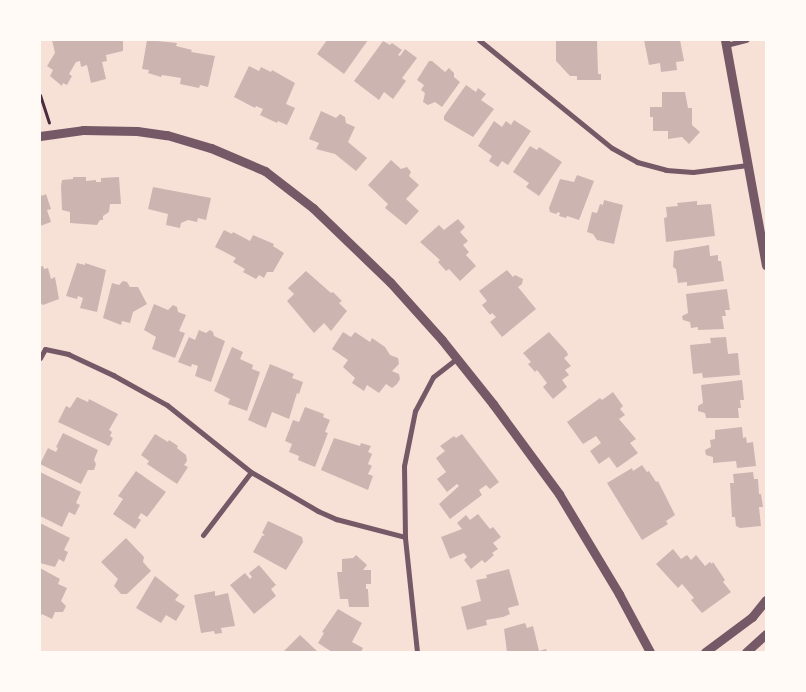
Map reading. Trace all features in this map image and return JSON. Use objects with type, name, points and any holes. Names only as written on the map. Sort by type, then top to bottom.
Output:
[{"type":"street","points":[[479,40],[612,148],[637,162],[666,170],[685,172],[748,165]]},
{"type":"street","points":[[746,40],[726,43],[766,265]]},
{"type":"street","points":[[40,136],[83,130],[114,130],[167,135],[211,148],[265,171],[313,208],[390,282],[457,358],[559,494],[619,594],[650,652]]},
{"type":"street","points":[[40,358],[45,349],[68,354],[140,389],[185,418],[251,472],[318,511],[336,519],[405,537]]},
{"type":"street","points":[[417,652],[405,537],[404,466],[415,410],[433,377],[457,358]]},
{"type":"street","points":[[203,535],[251,472]]},
{"type":"street","points":[[705,652],[752,617],[766,600]]},
{"type":"street","points":[[746,652],[766,634]]},
{"type":"path","points":[[40,95],[52,133]]},
{"type":"building","points":[[52,40],[123,40],[123,51],[106,55],[107,61],[102,62],[106,79],[91,83],[87,65],[81,67],[80,61],[76,62],[69,74],[72,76],[67,85],[63,83],[62,86],[50,76],[53,70],[47,66],[55,53]]},
{"type":"building","points":[[147,40],[177,43],[176,46],[192,50],[191,52],[215,56],[208,87],[200,85],[199,88],[180,84],[181,78],[162,75],[161,77],[148,73],[149,70],[142,69]]},
{"type":"building","points":[[327,40],[368,40],[344,74],[317,54]]},
{"type":"building","points":[[556,40],[597,40],[598,74],[601,74],[601,80],[577,80],[577,76],[570,76],[556,61]]},
{"type":"building","points":[[644,40],[680,40],[684,61],[676,62],[677,70],[661,72],[660,63],[649,65]]},
{"type":"building","points":[[383,41],[390,45],[392,43],[402,50],[398,55],[400,56],[405,49],[417,58],[402,78],[406,81],[393,99],[384,92],[379,100],[354,81]]},
{"type":"building","points":[[429,61],[432,61],[445,72],[449,68],[454,73],[454,77],[460,82],[442,107],[435,102],[428,105],[423,102],[425,93],[421,90],[424,85],[417,80]]},
{"type":"building","points":[[249,66],[259,71],[261,67],[271,72],[272,70],[295,83],[286,104],[295,108],[287,125],[278,121],[277,123],[260,115],[263,109],[256,106],[255,108],[234,97]]},
{"type":"building","points":[[466,85],[476,92],[478,88],[486,94],[481,100],[494,109],[473,137],[444,120],[444,116]]},
{"type":"building","points":[[662,92],[685,92],[688,108],[692,108],[692,125],[700,132],[689,144],[682,137],[668,139],[668,131],[653,131],[653,117],[650,117],[650,107],[662,107]]},
{"type":"building","points":[[321,111],[336,118],[340,114],[345,117],[346,123],[355,127],[348,142],[367,158],[356,171],[335,154],[316,149],[319,143],[309,139]]},
{"type":"building","points":[[514,120],[531,131],[508,165],[502,161],[498,167],[489,161],[492,156],[478,146],[494,121],[502,127],[506,121],[511,125]]},
{"type":"building","points":[[530,146],[537,150],[539,147],[562,162],[539,196],[526,187],[529,183],[513,172]]},
{"type":"building","points":[[391,160],[401,169],[407,167],[411,172],[409,176],[419,185],[406,199],[419,211],[406,225],[385,208],[388,204],[368,185]]},
{"type":"building","points":[[577,175],[594,181],[579,220],[567,216],[566,218],[559,216],[560,213],[558,212],[556,214],[550,212],[549,208],[560,179],[574,182]]},
{"type":"building","points":[[73,177],[86,177],[86,181],[96,180],[96,182],[101,182],[101,178],[119,177],[121,204],[110,204],[109,212],[103,216],[103,220],[100,220],[97,225],[70,223],[70,212],[62,210],[61,186],[62,180],[73,179]]},
{"type":"building","points":[[153,187],[211,198],[206,220],[198,218],[197,222],[188,220],[181,223],[180,228],[166,225],[168,214],[148,209]]},
{"type":"building","points":[[40,192],[42,196],[46,194],[51,209],[47,210],[51,222],[40,226]]},
{"type":"building","points":[[604,200],[623,205],[614,244],[597,240],[593,234],[587,232],[592,212],[597,213],[600,204],[603,205]]},
{"type":"building","points":[[697,201],[697,205],[711,204],[715,236],[666,242],[664,218],[667,217],[666,207],[678,206],[677,203]]},
{"type":"building","points":[[458,219],[465,227],[460,232],[468,241],[463,245],[469,252],[466,255],[476,266],[460,281],[449,269],[446,271],[438,262],[440,260],[420,242],[439,225],[444,230]]},
{"type":"building","points":[[224,230],[232,234],[233,232],[250,241],[253,235],[274,244],[273,246],[284,253],[273,272],[267,272],[264,278],[259,275],[256,279],[243,272],[245,269],[233,262],[236,258],[215,247]]},
{"type":"building","points":[[709,245],[710,256],[718,255],[718,261],[721,261],[724,281],[687,286],[687,282],[678,283],[676,269],[673,267],[674,251]]},
{"type":"building","points":[[77,263],[85,265],[85,263],[106,270],[97,312],[80,308],[83,298],[78,296],[77,299],[66,296]]},
{"type":"building","points":[[43,266],[44,269],[48,268],[51,279],[55,277],[59,299],[43,305],[40,303],[40,267]]},
{"type":"building","points":[[507,270],[513,277],[515,275],[523,279],[522,284],[518,287],[536,309],[502,337],[490,322],[496,317],[492,313],[490,315],[482,305],[487,301],[479,291]]},
{"type":"building","points":[[306,271],[331,293],[333,292],[342,301],[339,303],[347,311],[331,331],[324,323],[314,333],[287,301],[294,294],[288,288]]},
{"type":"building","points":[[123,281],[127,282],[130,287],[138,287],[147,304],[133,312],[130,323],[122,321],[121,325],[103,318],[112,283],[119,285]]},
{"type":"building","points":[[727,289],[730,310],[725,310],[726,316],[722,316],[724,329],[698,330],[698,327],[691,328],[690,322],[683,320],[682,316],[688,313],[686,294]]},
{"type":"building","points":[[154,304],[168,310],[173,305],[177,307],[178,312],[186,315],[179,331],[185,333],[175,358],[152,349],[156,337],[144,330]]},
{"type":"building","points":[[199,330],[206,333],[210,330],[214,336],[225,341],[211,382],[195,376],[198,366],[192,364],[191,367],[178,362],[189,337],[195,340]]},
{"type":"building","points":[[343,332],[351,337],[355,332],[370,342],[372,338],[385,347],[390,355],[398,358],[399,364],[392,371],[399,374],[400,379],[397,384],[392,388],[386,384],[379,393],[367,385],[364,391],[352,383],[355,378],[343,367],[348,360],[332,349]]},
{"type":"building","points":[[549,332],[567,352],[568,355],[564,358],[571,366],[565,370],[569,375],[562,380],[567,387],[553,399],[543,387],[547,383],[537,370],[535,372],[528,364],[531,362],[523,353]]},
{"type":"building","points":[[726,337],[728,354],[738,353],[740,375],[703,378],[702,373],[693,374],[690,345],[711,343],[710,338]]},
{"type":"building","points":[[232,347],[243,352],[240,359],[253,365],[252,369],[260,372],[247,411],[228,404],[230,399],[214,391]]},
{"type":"building","points":[[270,364],[294,374],[292,378],[303,382],[299,394],[297,393],[289,419],[272,412],[266,428],[248,420]]},
{"type":"building","points":[[742,380],[744,400],[740,400],[741,408],[738,408],[739,418],[706,418],[705,413],[698,411],[698,406],[703,403],[701,385]]},
{"type":"building","points":[[613,392],[623,406],[620,409],[625,415],[619,419],[636,439],[630,443],[638,453],[617,468],[609,457],[599,464],[590,451],[601,443],[596,436],[583,444],[567,422],[600,398],[602,400]]},
{"type":"building","points":[[77,397],[88,402],[89,399],[118,414],[109,430],[112,432],[110,436],[113,438],[109,446],[58,422],[66,406],[70,408]]},
{"type":"building","points":[[305,407],[324,414],[323,417],[330,420],[325,432],[328,433],[315,467],[298,460],[299,456],[289,452],[292,444],[285,441],[293,420],[299,422]]},
{"type":"building","points":[[742,427],[743,438],[746,437],[747,443],[753,442],[756,466],[737,468],[736,461],[713,463],[713,457],[706,455],[705,450],[711,447],[710,440],[715,439],[715,430]]},
{"type":"building","points":[[63,433],[98,450],[94,460],[96,464],[94,470],[88,470],[81,484],[40,464],[48,448],[56,452],[58,448],[56,447]]},
{"type":"building","points":[[155,434],[178,446],[177,448],[186,455],[187,461],[184,465],[188,467],[177,484],[147,464],[149,461],[141,455]]},
{"type":"building","points":[[462,434],[499,482],[490,489],[486,485],[479,490],[482,495],[450,519],[439,504],[459,486],[457,484],[447,492],[437,479],[446,472],[436,458],[445,451],[440,446],[454,436],[456,438]]},
{"type":"building","points":[[334,438],[360,446],[361,443],[371,446],[368,452],[372,454],[368,464],[372,466],[368,474],[373,476],[368,490],[321,470]]},
{"type":"building","points":[[642,465],[647,472],[649,471],[656,482],[658,481],[675,515],[666,521],[668,524],[642,540],[607,483],[632,468],[633,471]]},
{"type":"building","points":[[136,471],[166,492],[147,517],[141,513],[138,518],[141,520],[135,529],[113,514],[123,499],[118,496]]},
{"type":"building","points":[[40,472],[81,492],[76,503],[80,505],[75,515],[69,512],[62,527],[40,516]]},
{"type":"building","points":[[753,472],[754,479],[758,479],[759,494],[761,494],[763,507],[759,507],[761,526],[740,528],[736,526],[735,517],[732,517],[730,483],[734,483],[733,474]]},
{"type":"building","points":[[478,514],[490,529],[493,527],[501,537],[493,543],[498,549],[492,553],[494,555],[485,563],[482,560],[471,569],[464,560],[467,557],[464,553],[450,559],[441,537],[462,529],[457,523],[466,515],[470,520]]},
{"type":"building","points":[[268,521],[302,537],[303,542],[286,570],[253,552],[262,536],[265,535],[262,533]]},
{"type":"building","points":[[40,523],[70,538],[64,550],[68,552],[64,562],[59,559],[55,567],[40,563]]},
{"type":"building","points":[[126,538],[144,557],[143,562],[151,571],[127,594],[121,594],[114,586],[118,579],[101,562]]},
{"type":"building","points":[[673,549],[681,559],[687,555],[691,560],[696,555],[705,566],[713,562],[725,580],[723,582],[731,592],[702,613],[691,600],[694,598],[682,584],[678,588],[656,564]]},
{"type":"building","points":[[356,555],[367,565],[363,570],[371,570],[371,584],[366,584],[369,607],[349,607],[348,599],[340,599],[337,572],[342,572],[342,559],[353,558]]},
{"type":"building","points":[[259,565],[276,585],[271,589],[276,596],[254,614],[230,585],[245,573],[250,579],[252,577],[249,573]]},
{"type":"building","points":[[40,568],[60,579],[58,584],[67,588],[61,601],[66,606],[63,612],[55,612],[52,619],[42,614],[40,617]]},
{"type":"building","points":[[509,569],[519,605],[508,608],[510,614],[486,620],[487,625],[467,630],[461,607],[481,601],[476,580],[487,578],[486,575]]},
{"type":"building","points":[[155,576],[179,595],[175,600],[185,606],[176,621],[166,615],[161,623],[136,608]]},
{"type":"building","points":[[215,591],[215,596],[228,593],[235,626],[221,628],[222,633],[215,634],[214,631],[201,633],[194,595]]},
{"type":"building","points":[[338,609],[362,623],[352,642],[363,648],[361,652],[332,652],[318,643],[324,633],[322,632]]},
{"type":"building","points":[[525,623],[527,628],[533,626],[539,651],[546,649],[547,652],[507,652],[504,629]]},
{"type":"building","points":[[300,635],[318,652],[283,652]]}]
